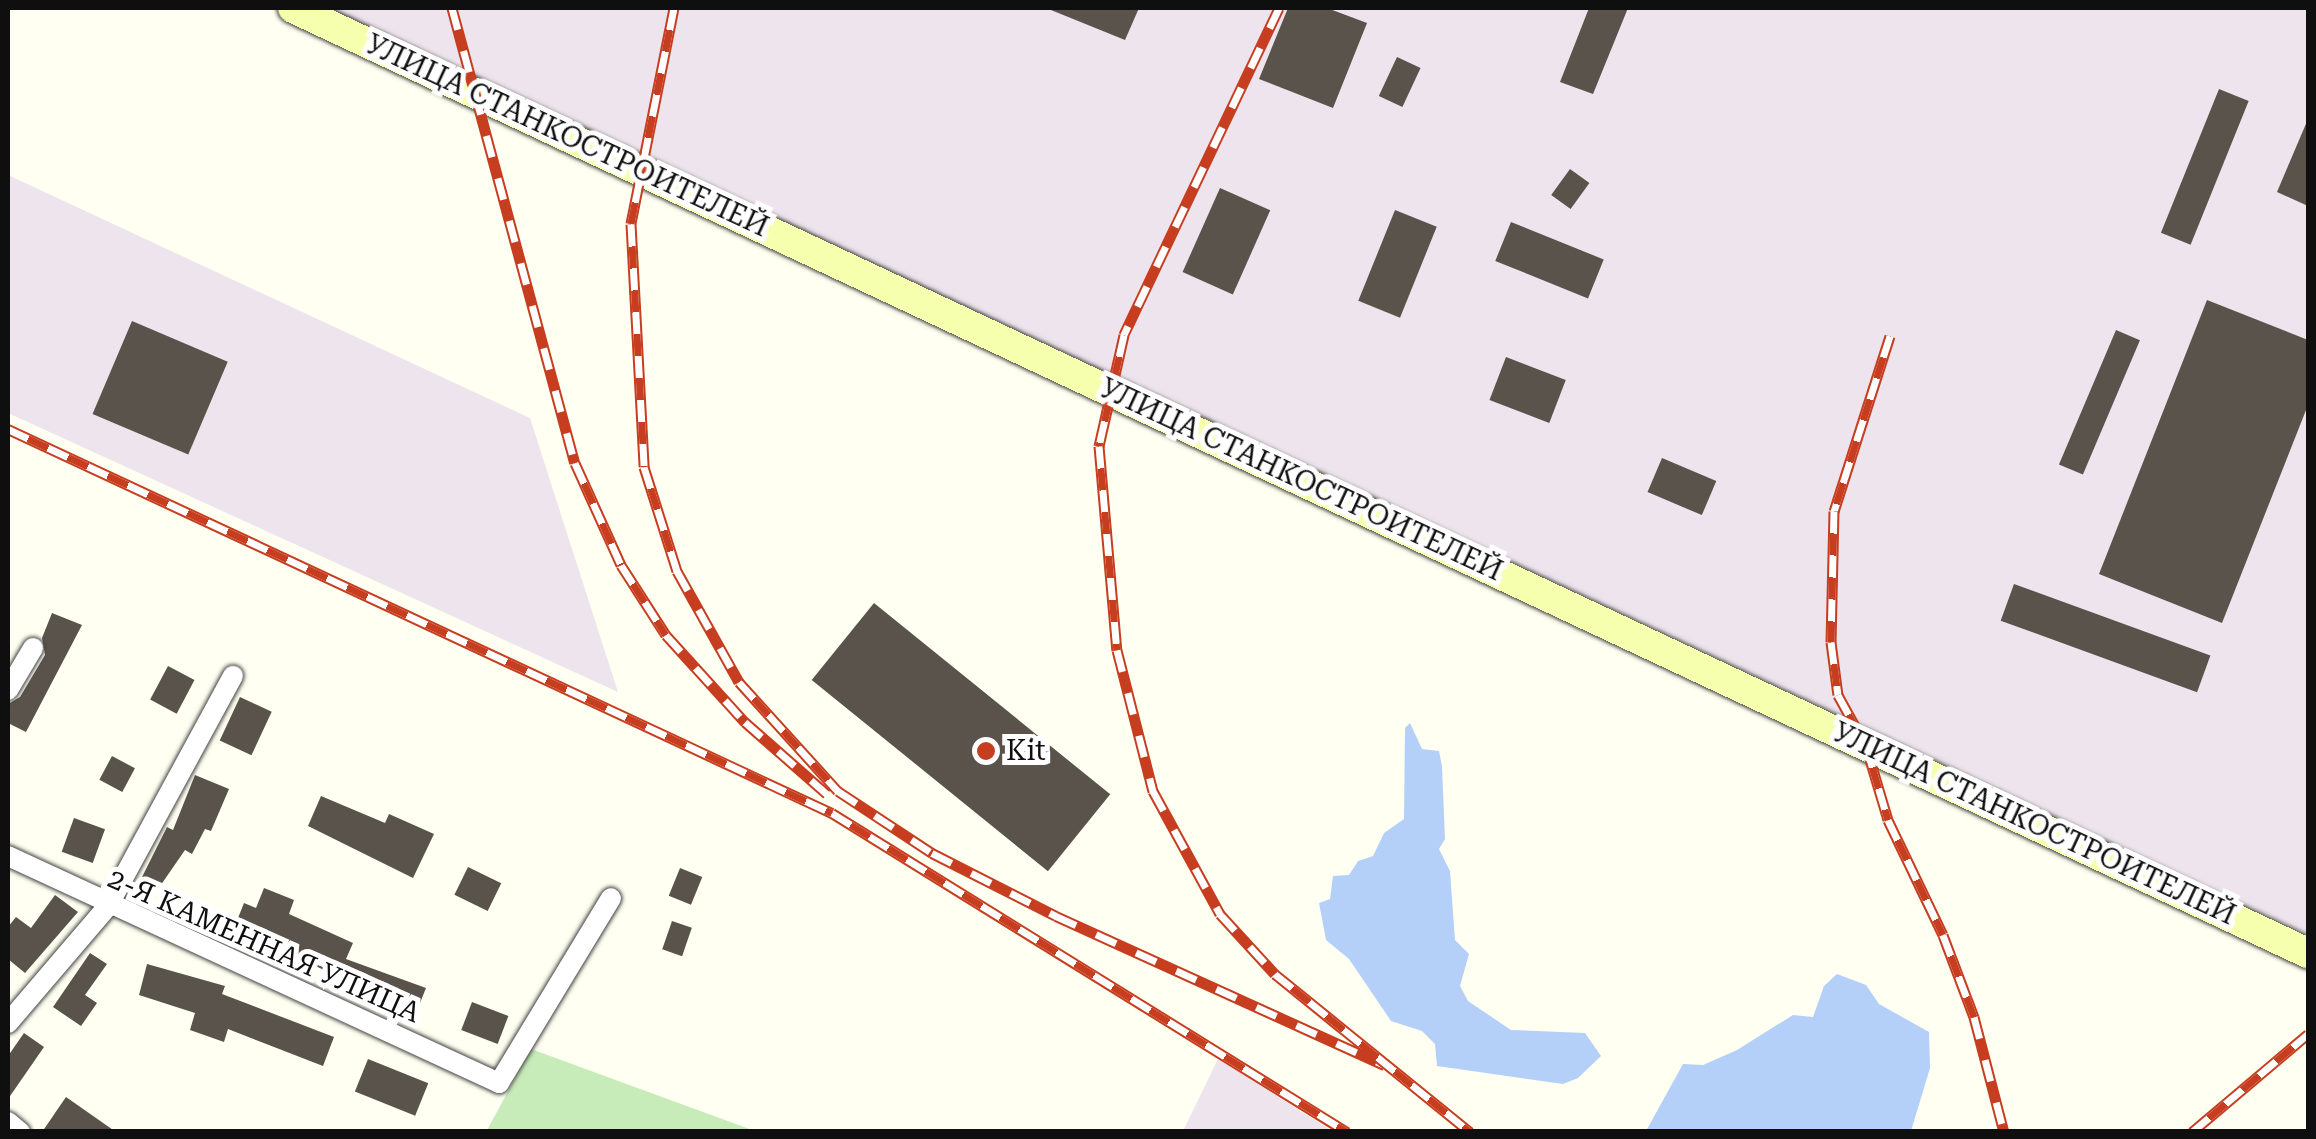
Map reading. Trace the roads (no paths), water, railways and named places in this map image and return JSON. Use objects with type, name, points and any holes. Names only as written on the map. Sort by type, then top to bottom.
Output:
[{"type":"main road","name":"УЛИЦА СТАНКОСТРОИТЕЛЕЙ","points":[[293,8],[2308,953]]},
{"type":"street","points":[[8,690],[33,648]]},
{"type":"street","points":[[8,1023],[108,906],[233,676]]},
{"type":"street","name":"2-Я КАМЕННАЯ УЛИЦА","points":[[8,856],[108,906],[499,1083],[612,898]]},
{"type":"street","points":[[8,1122],[20,1132]]},
{"type":"water","points":[[1410,723],[1422,749],[1439,751],[1442,766],[1445,839],[1439,849],[1450,871],[1455,940],[1469,954],[1460,986],[1468,1001],[1511,1030],[1585,1033],[1601,1056],[1578,1078],[1563,1084],[1437,1066],[1435,1044],[1422,1031],[1391,1021],[1349,959],[1326,940],[1319,903],[1330,899],[1333,876],[1349,875],[1358,861],[1373,856],[1384,833],[1404,819],[1405,728]]},
{"type":"water","points":[[1837,974],[1866,985],[1879,1004],[1929,1032],[1930,1068],[1911,1131],[1646,1131],[1683,1064],[1703,1065],[1737,1050],[1793,1015],[1813,1017],[1824,986]]},
{"type":"railway","points":[[452,8],[575,463],[621,565],[666,635],[745,722],[827,794]]},
{"type":"railway","points":[[674,8],[631,224],[644,467],[677,571],[739,682],[838,791],[932,853],[1056,916],[1385,1065]]},
{"type":"railway","points":[[1279,8],[1124,335],[1099,446],[1117,650],[1153,791],[1220,914],[1275,974],[1470,1132]]},
{"type":"railway","points":[[1890,336],[1834,511],[1831,642],[1838,695],[1866,746],[1888,820],[1943,935],[1974,1017],[2004,1132]]},
{"type":"railway","points":[[8,429],[832,813],[1347,1132]]},
{"type":"railway","points":[[2192,1132],[2308,1034]]},
{"type":"place","name":"Kit","points":[[986,751]]}]
